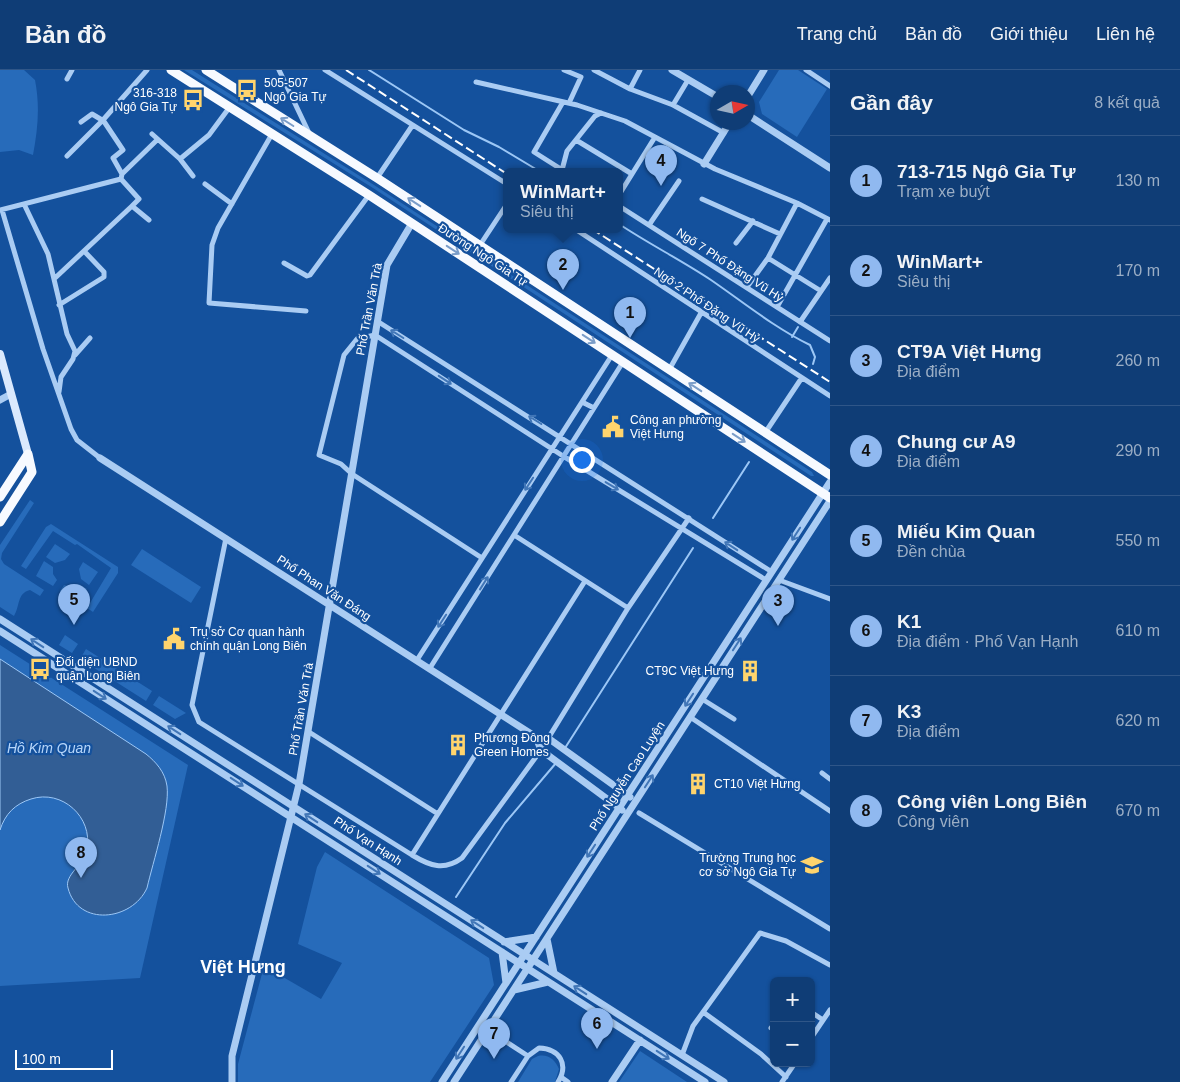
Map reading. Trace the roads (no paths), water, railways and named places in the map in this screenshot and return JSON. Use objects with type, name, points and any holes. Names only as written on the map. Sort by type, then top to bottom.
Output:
[{"type":"main road","name":"Đường Ngô Gia Tự","points":[[171,70],[369,195],[828,497]]},
{"type":"main road","name":"Đường Ngô Gia Tự","points":[[206,70],[480,245],[830,476]]},
{"type":"main road","points":[[0,354],[32,472],[0,522]]},
{"type":"main road","points":[[0,497],[28,454]]},
{"type":"street","points":[[66,79],[72,70]]},
{"type":"street","points":[[67,156],[103,120],[147,70]]},
{"type":"street","points":[[279,70],[310,136]]},
{"type":"street","points":[[326,70],[412,126],[503,182]]},
{"type":"street","points":[[560,168],[534,152],[581,77],[564,70]]},
{"type":"street","points":[[594,70],[630,89],[673,105],[724,133]]},
{"type":"street","points":[[630,89],[640,70]]},
{"type":"street","points":[[672,70],[710,92]]},
{"type":"street","points":[[755,85],[764,70]]},
{"type":"street","points":[[806,70],[830,86]]},
{"type":"street","points":[[673,105],[688,80]]},
{"type":"street","points":[[476,82],[566,103],[625,121],[704,164],[797,203],[829,220],[777,307]]},
{"type":"street","points":[[180,159],[209,135],[229,108]]},
{"type":"street","points":[[563,168],[567,151],[595,116],[601,113]]},
{"type":"street","points":[[54,280],[138,199],[121,177],[112,158],[123,150],[103,120],[92,114],[82,122]]},
{"type":"street","points":[[755,120],[830,168]]},
{"type":"street","points":[[377,178],[412,126]]},
{"type":"street","points":[[704,164],[726,130]]},
{"type":"street","points":[[152,134],[180,159],[193,176]]},
{"type":"street","points":[[272,134],[232,204],[212,245],[209,302],[306,311]]},
{"type":"street","points":[[623,189],[655,137]]},
{"type":"street","points":[[100,458],[75,437],[41,346],[1,210],[121,177],[157,140]]},
{"type":"street","points":[[576,140],[622,168]]},
{"type":"street","points":[[623,169],[632,174]]},
{"type":"street","points":[[649,225],[680,181]]},
{"type":"street","points":[[205,184],[232,204]]},
{"type":"street","points":[[284,263],[309,276],[325,257],[369,195]]},
{"type":"street","points":[[702,199],[780,234]]},
{"type":"street","points":[[747,287],[768,258],[797,203]]},
{"type":"street","points":[[24,204],[48,254],[67,334],[75,351],[74,356]]},
{"type":"street","points":[[132,206],[149,220]]},
{"type":"street","name":"Ngõ 7 Phố Đặng Vũ Hỷ","points":[[623,209],[830,341]]},
{"type":"street","points":[[480,245],[503,210]]},
{"type":"street","points":[[736,243],[753,221]]},
{"type":"street","name":"Phố Trần Văn Trà","points":[[232,1082],[232,1056],[295,807],[387,265],[412,223]]},
{"type":"street","name":"Ngõ 2 Phố Đặng Vũ Hỷ","points":[[580,233],[801,379],[830,396]]},
{"type":"street","points":[[59,304],[104,277],[104,272],[84,251]]},
{"type":"street","points":[[768,258],[821,291]]},
{"type":"street","points":[[800,322],[830,278]]},
{"type":"street","points":[[669,370],[701,313]]},
{"type":"street","points":[[378,321],[772,572]]},
{"type":"street","points":[[482,558],[352,474],[341,464],[319,455],[344,355],[357,339],[375,334],[563,456],[766,580]]},
{"type":"street","points":[[58,394],[61,377],[74,356],[90,338]]},
{"type":"street","points":[[417,660],[612,354]]},
{"type":"street","points":[[430,668],[623,362]]},
{"type":"street","points":[[765,433],[801,379]]},
{"type":"street","points":[[0,400],[11,394]]},
{"type":"street","points":[[582,402],[594,408]]},
{"type":"street","name":"Phố Phan Văn Đáng","points":[[100,458],[536,737],[548,738]]},
{"type":"street","name":"Phố Nguyễn Cao Luyện","points":[[454,1082],[779,580],[828,497],[830,482]]},
{"type":"street","name":"Phố Nguyễn Cao Luyện","points":[[442,1082],[766,580],[828,497]]},
{"type":"street","points":[[226,538],[192,705],[199,722],[426,864],[440,868],[453,865],[462,858],[541,750],[628,608],[689,518]]},
{"type":"street","points":[[514,535],[628,608]]},
{"type":"street","points":[[779,580],[830,599]]},
{"type":"street","points":[[412,855],[585,581]]},
{"type":"street","name":"Phố Vạn Hạnh","points":[[0,619],[724,1082]]},
{"type":"street","name":"Phố Vạn Hạnh","points":[[0,631],[705,1082]]},
{"type":"street","points":[[702,699],[734,719]]},
{"type":"street","points":[[690,717],[830,811]]},
{"type":"street","points":[[308,732],[438,814]]},
{"type":"street","points":[[536,737],[541,750],[628,814],[639,814],[830,929]]},
{"type":"street","points":[[548,738],[636,801],[639,814]]},
{"type":"street","points":[[822,773],[830,779]]},
{"type":"street","points":[[682,1055],[688,1036],[703,1012],[760,933],[786,941],[830,965]]},
{"type":"street","points":[[504,942],[536,937]]},
{"type":"street","points":[[546,939],[554,973]]},
{"type":"street","points":[[502,952],[506,983]]},
{"type":"street","points":[[514,990],[548,982]]},
{"type":"street","points":[[815,1032],[830,1010]]},
{"type":"street","points":[[703,1012],[761,1054],[786,1077]]},
{"type":"street","points":[[815,1015],[823,1020]]},
{"type":"street","points":[[488,1030],[528,1056]]},
{"type":"street","points":[[612,1082],[640,1040]]},
{"type":"street","points":[[511,1082],[528,1056],[539,1048],[546,1048],[558,1054],[563,1062],[564,1071],[559,1080],[568,1082]]},
{"type":"street","points":[[782,1082],[792,1067]]},
{"type":"water","name":"Hồ Kim Quan","points":[[0,659],[146,754],[157,764],[162,772],[167,786],[166,808],[147,888],[140,899],[118,913],[106,915],[93,914],[82,909],[74,901],[68,888],[71,874],[85,855],[88,837],[80,816],[73,808],[54,798],[31,799],[11,810],[0,830]]},
{"type":"waterway","points":[[369,70],[464,130],[499,147],[534,168]]},
{"type":"waterway","points":[[623,226],[700,273],[772,323],[810,345],[815,357],[813,364]]},
{"type":"waterway","points":[[792,337],[798,327]]},
{"type":"waterway","points":[[713,518],[749,462]]},
{"type":"waterway","points":[[565,748],[693,548]]},
{"type":"waterway","points":[[456,897],[505,823],[556,763]]},
{"type":"railway","points":[[346,70],[503,171]]},
{"type":"railway","points":[[598,233],[830,382]]},
{"type":"place","name":"505-507 Ngô Gia Tự","points":[[247,90]]},
{"type":"place","name":"316-318 Ngô Gia Tự","points":[[193,100]]},
{"type":"place","name":"Chung cư A9","points":[[661,186]]},
{"type":"place","name":"WinMart+","points":[[563,290]]},
{"type":"place","name":"713-715 Ngô Gia Tự","points":[[630,338]]},
{"type":"place","name":"Công an phường Việt Hưng","points":[[613,427]]},
{"type":"place","name":"Miếu Kim Quan","points":[[74,625]]},
{"type":"place","name":"CT9A Việt Hưng","points":[[778,626]]},
{"type":"place","name":"Trụ sở Cơ quan hành chính quận Long Biên","points":[[174,639]]},
{"type":"place","name":"Đối diện UBND quận Long Biên","points":[[40,669]]},
{"type":"place","name":"CT9C Việt Hưng","points":[[750,671]]},
{"type":"place","name":"Phương Đông Green Homes","points":[[458,745]]},
{"type":"place","name":"CT10 Việt Hưng","points":[[698,784]]},
{"type":"place","name":"Trường Trung học cơ sở Ngô Gia Tự","points":[[812,865]]},
{"type":"place","name":"Công viên Long Biên","points":[[81,878]]},
{"type":"place","name":"K1","points":[[597,1049]]},
{"type":"place","name":"K3","points":[[494,1059]]},
{"type":"district","name":"Việt Hưng","points":[[243,967]]}]
